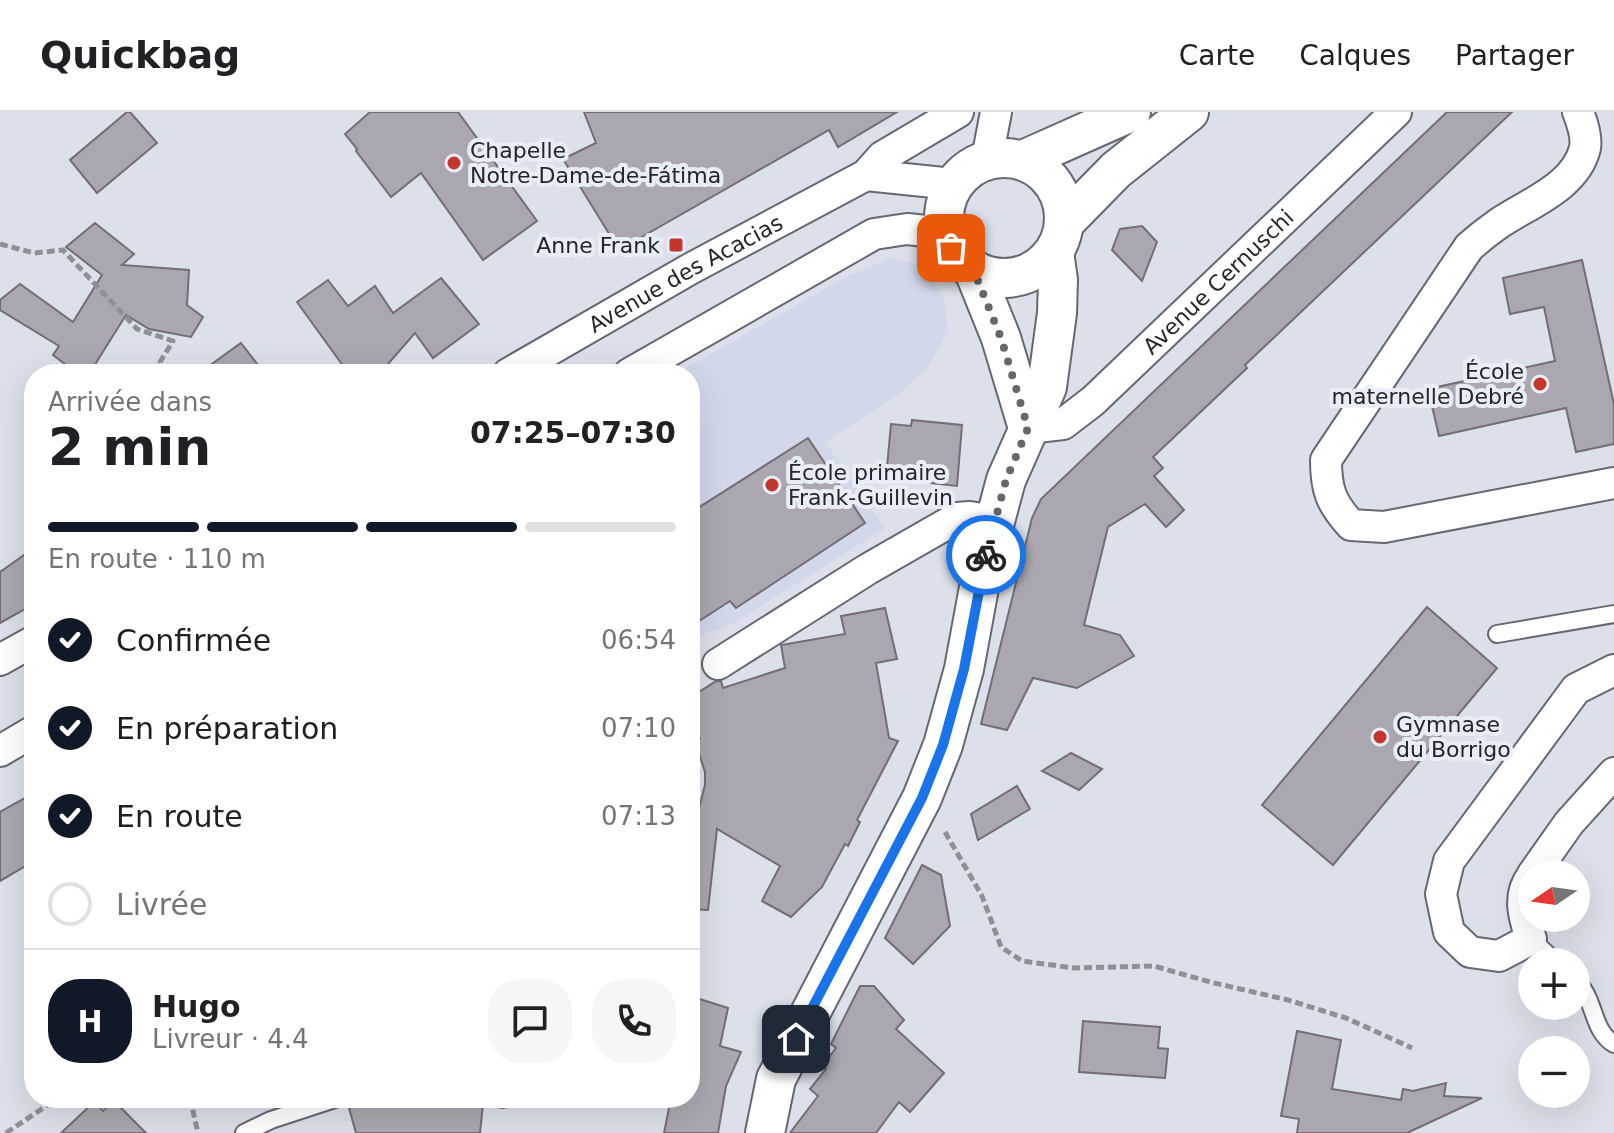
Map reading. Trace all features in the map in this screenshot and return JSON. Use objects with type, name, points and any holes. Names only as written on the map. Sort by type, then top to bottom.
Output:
[{"type":"street","name":"Avenue des Acacias","points":[[525,364],[690,269],[866,175],[882,157],[958,112]]},
{"type":"street","points":[[996,112],[1005,159]]},
{"type":"street","points":[[1131,112],[1005,159],[968,168],[953,184],[945,199],[943,216],[945,233],[961,261],[974,271],[991,277],[1009,278],[1026,274],[1042,265],[1059,237],[1116,170],[1189,112]]},
{"type":"street","name":"Avenue Cernuschi","points":[[1028,428],[1063,424],[1093,401],[1396,112]]},
{"type":"street","points":[[1578,112],[1583,125],[1585,148],[1574,169],[1557,188],[1496,225],[1469,247],[1326,460],[1326,485],[1336,509],[1351,525],[1384,527],[1614,483]]},
{"type":"street","points":[[765,1133],[776,1079],[922,798],[943,745],[964,669],[983,566],[1006,480],[1047,387],[1057,313],[1063,206],[1049,178],[1005,159]]},
{"type":"street","points":[[866,175],[953,184]]},
{"type":"street","points":[[646,364],[874,234],[907,229],[945,233]]},
{"type":"street","points":[[974,271],[1001,338],[1028,428]]},
{"type":"street","points":[[718,664],[868,569],[957,518],[995,521]]},
{"type":"street","points":[[0,660],[24,647]]},
{"type":"street","points":[[1529,932],[1531,939],[1499,956],[1470,952],[1449,932],[1441,894],[1449,861],[1576,689],[1614,670]]},
{"type":"street","points":[[0,751],[24,737]]},
{"type":"street","points":[[1543,860],[1569,823],[1614,773]]},
{"type":"lane","points":[[1497,634],[1614,614]]},
{"type":"lane","points":[[1531,939],[1541,948]]},
{"type":"lane","points":[[1590,1003],[1603,1037],[1614,1044]]},
{"type":"lane","points":[[244,1133],[308,1108]]},
{"type":"path","points":[[0,244],[34,253],[63,250],[137,329],[173,341],[160,364]]},
{"type":"path","points":[[922,798],[982,896],[1001,947],[1022,961],[1074,968],[1154,966],[1303,1004],[1346,1018],[1412,1048]]},
{"type":"path","points":[[6,1133],[43,1108]]},
{"type":"path","points":[[192,1108],[198,1133]]},
{"type":"shaded area","name":"École primaire Frank-Guillevin","points":[[891,258],[918,265],[944,298],[948,331],[927,368],[898,395],[825,442],[885,528],[729,626],[700,635],[700,364],[693,364],[846,277]]},
{"type":"building","points":[[127,112],[157,143],[97,193],[70,160]]},
{"type":"building","name":"Chapelle Notre-Dame-de-Fátima","points":[[370,112],[458,112],[537,221],[483,260],[421,173],[391,197],[345,134]]},
{"type":"building","points":[[584,112],[897,112],[838,147],[829,130],[619,250],[563,159],[596,143]]},
{"type":"building","points":[[1447,112],[1512,112],[1245,365],[1247,368],[1153,457],[1163,468],[1154,476],[1184,510],[1166,527],[1145,504],[1108,527],[1084,625],[1120,635],[1134,656],[1077,688],[1033,678],[1007,730],[981,724],[1032,518],[1041,499]]},
{"type":"building","points":[[95,223],[134,254],[122,265],[189,270],[187,305],[203,317],[191,337],[149,329],[126,315],[95,364],[65,364],[53,355],[59,346],[0,310],[0,300],[20,284],[73,322],[102,275],[66,247]]},
{"type":"building","points":[[1142,226],[1157,242],[1142,281],[1112,250],[1120,229]]},
{"type":"building","points":[[1582,260],[1614,404],[1614,444],[1576,452],[1566,408],[1439,436],[1428,389],[1555,361],[1544,307],[1510,314],[1503,278]]},
{"type":"building","points":[[441,278],[479,324],[433,358],[415,333],[388,364],[342,364],[297,302],[328,280],[348,306],[375,286],[393,313]]},
{"type":"building","points":[[241,343],[257,364],[212,364]]},
{"type":"building","points":[[912,420],[962,425],[957,486],[886,478],[891,424],[911,426]]},
{"type":"building","points":[[808,438],[865,523],[736,608],[730,601],[700,620],[700,507]]},
{"type":"building","points":[[24,555],[24,610],[0,623],[0,572]]},
{"type":"building","name":"Gymnase du Borrigo","points":[[1427,607],[1497,668],[1333,865],[1262,805]]},
{"type":"building","points":[[885,608],[897,659],[876,663],[889,738],[898,741],[857,820],[860,822],[822,887],[791,917],[762,901],[780,866],[717,829],[708,910],[700,910],[700,804],[705,772],[700,756],[700,691],[716,681],[721,681],[723,688],[785,668],[781,645],[845,634],[841,616]]},
{"type":"building","points":[[1071,753],[1102,769],[1079,790],[1042,771]]},
{"type":"building","points":[[1017,786],[1030,809],[978,840],[971,814]]},
{"type":"building","points":[[24,799],[24,867],[0,881],[0,812]]},
{"type":"building","points":[[922,865],[941,875],[950,926],[913,964],[885,938]]},
{"type":"building","points":[[860,986],[874,986],[904,1020],[896,1029],[944,1073],[910,1112],[899,1102],[876,1133],[790,1133],[818,1096],[810,1089],[826,1069],[822,1066],[836,1048],[831,1044]]},
{"type":"building","points":[[700,999],[728,1008],[720,1046],[741,1052],[726,1086],[718,1133],[664,1133],[669,1108],[700,1108]]},
{"type":"building","points":[[1083,1021],[1160,1027],[1158,1048],[1168,1049],[1165,1078],[1079,1072]]},
{"type":"building","points":[[1297,1031],[1341,1040],[1332,1089],[1401,1100],[1403,1089],[1413,1091],[1446,1083],[1444,1096],[1482,1098],[1407,1133],[1297,1133],[1299,1119],[1281,1116]]},
{"type":"building","points":[[88,1108],[101,1108],[103,1111],[106,1108],[121,1108],[146,1133],[61,1133]]},
{"type":"building","points":[[349,1108],[483,1108],[480,1133],[356,1133]]},
{"type":"way so far","points":[[951,248],[974,271],[1001,338],[1028,428],[1006,480],[986,555]]},
{"type":"place","name":"Chapelle Notre-Dame-de-Fátima","points":[[454,163]]},
{"type":"place","name":"Anne Frank","points":[[676,245]]},
{"type":"place","name":"École maternelle Debré","points":[[1540,384]]},
{"type":"place","name":"École primaire Frank-Guillevin","points":[[772,485]]},
{"type":"place","name":"Gymnase du Borrigo","points":[[1380,737]]},
{"type":"route","points":[[796,1039],[922,798],[943,745],[964,669],[986,555]]}]
